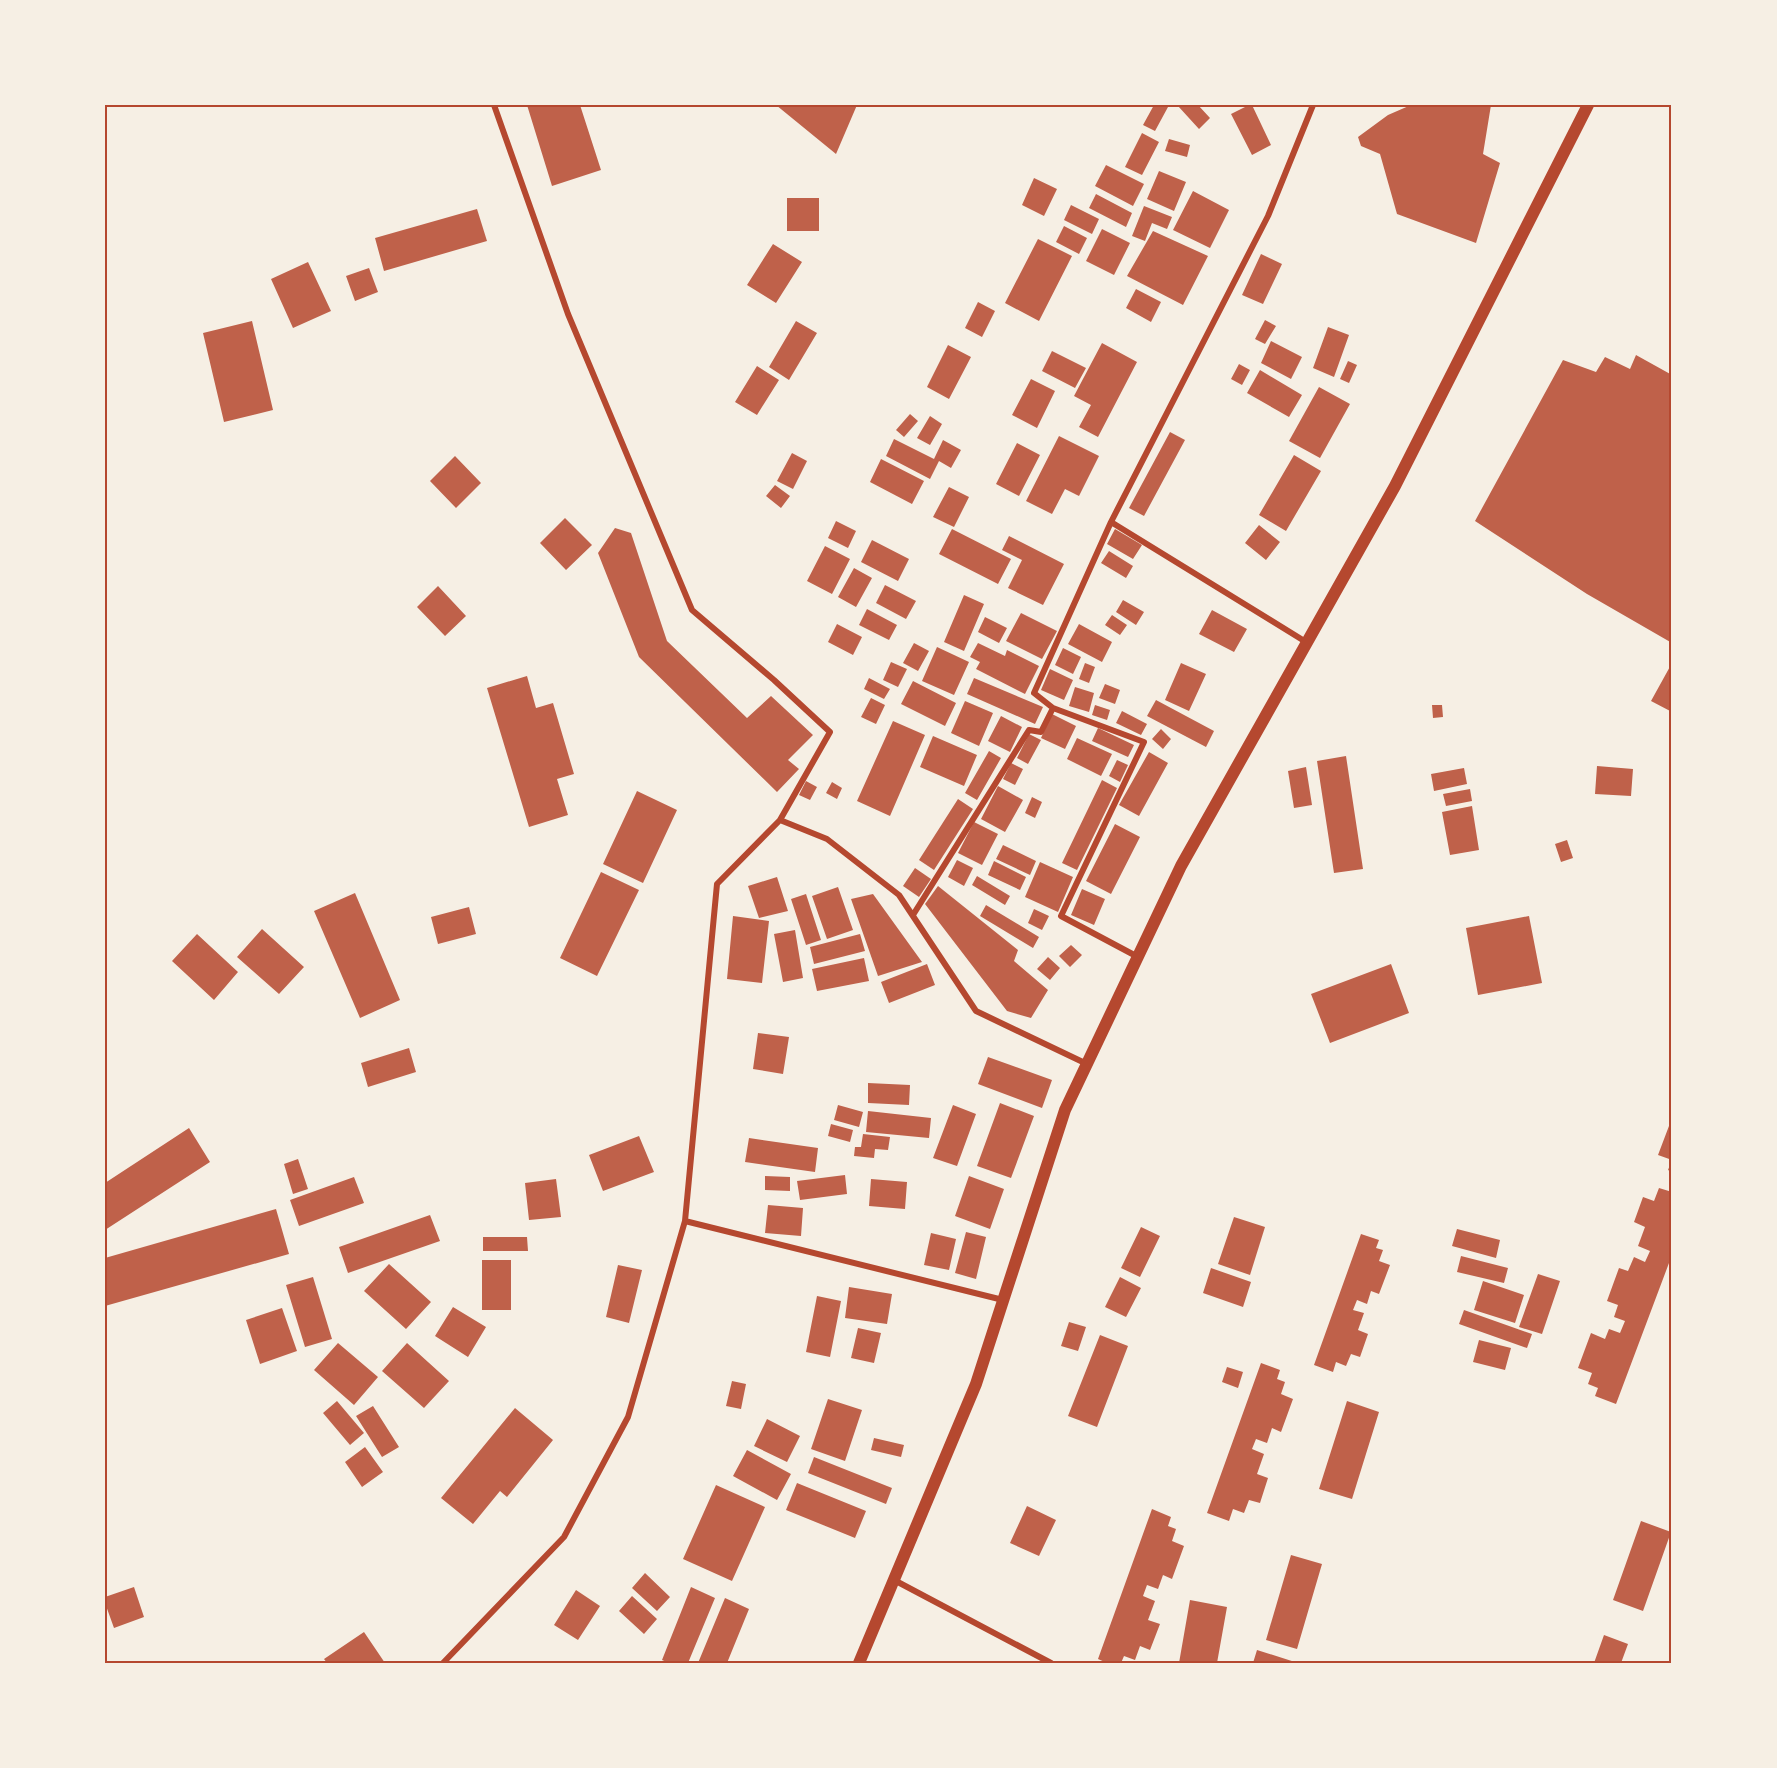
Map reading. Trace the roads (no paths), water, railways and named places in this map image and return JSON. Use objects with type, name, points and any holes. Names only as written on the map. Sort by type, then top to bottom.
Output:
[{"type":"main road","points":[[860,1663],[976,1384],[1065,1110],[1181,866],[1395,486],[1588,105]]},
{"type":"street","points":[[443,1663],[564,1536],[628,1417],[685,1221],[717,884],[780,820],[830,732],[774,680],[692,610],[568,314],[495,105]]},
{"type":"street","points":[[1138,957],[1061,916],[1144,742],[1053,708],[1034,693],[1112,522],[1268,216],[1313,105]]},
{"type":"street","points":[[1112,522],[1307,642]]},
{"type":"street","points":[[913,915],[1029,730],[1041,732],[1053,708]]},
{"type":"street","points":[[780,820],[827,839],[899,895],[976,1011],[1087,1064]]},
{"type":"street","points":[[685,1221],[1004,1300]]},
{"type":"street","points":[[894,1580],[1051,1663]]}]
